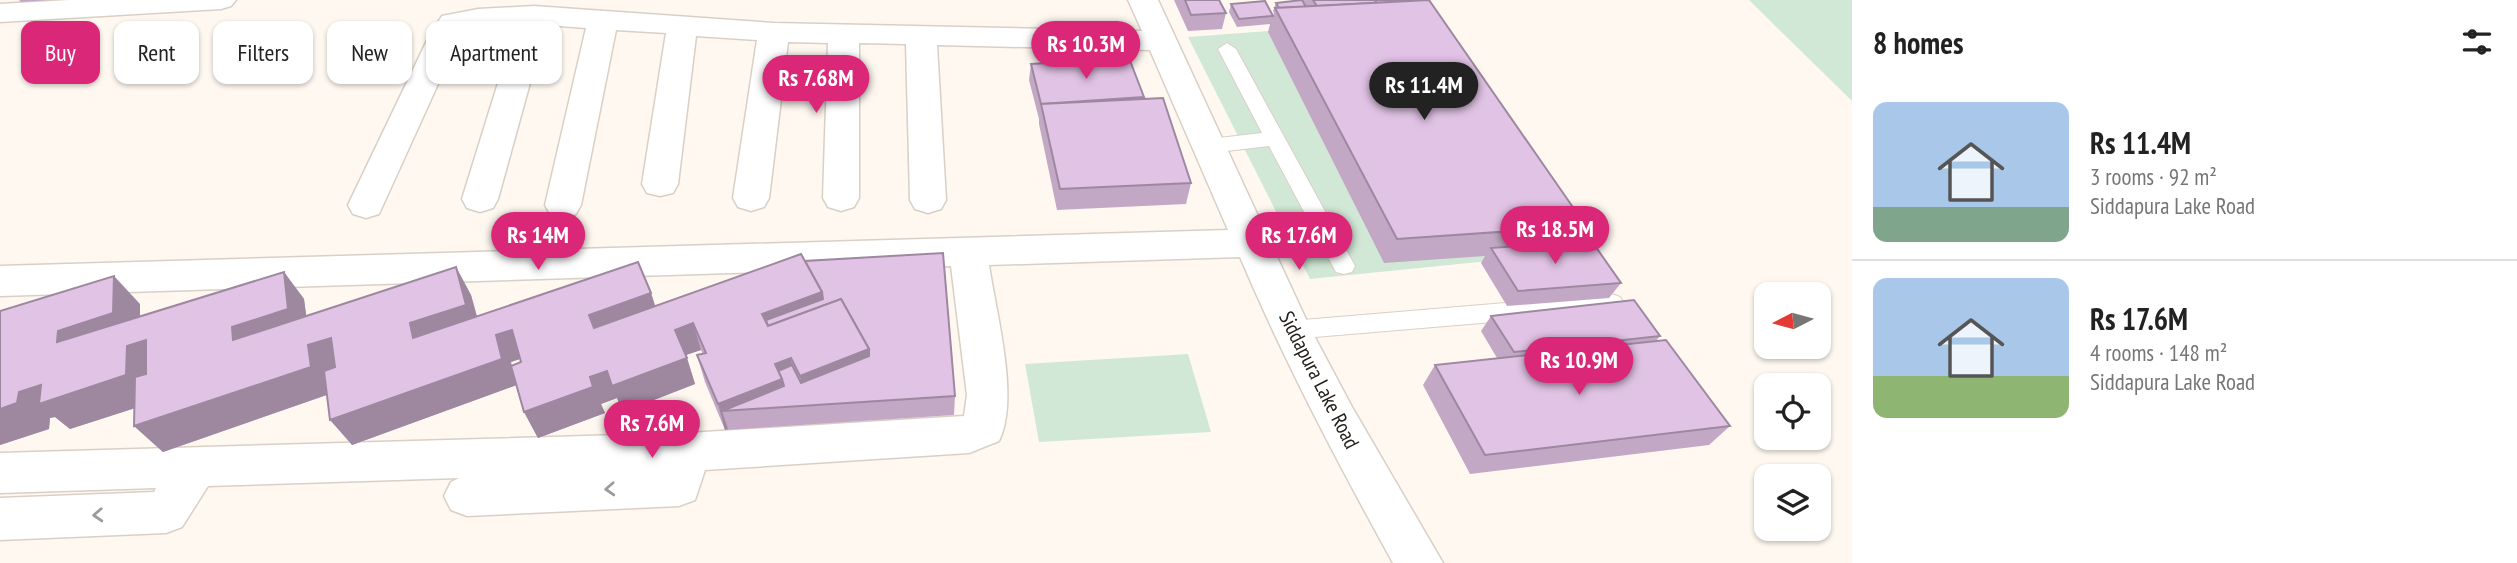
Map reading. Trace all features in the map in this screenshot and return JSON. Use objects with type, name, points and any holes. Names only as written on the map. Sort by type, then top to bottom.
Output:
[{"type":"street","points":[[0,13],[221,0]]},
{"type":"street","name":"Siddapura Lake Road","points":[[1143,0],[1291,330],[1337,420],[1419,563]]},
{"type":"street","points":[[366,205],[453,22],[534,15],[602,22],[774,32],[1162,41]]},
{"type":"street","points":[[480,199],[534,15]]},
{"type":"street","points":[[563,205],[602,22]]},
{"type":"street","points":[[660,184],[682,26]]},
{"type":"street","points":[[751,198],[774,32]]},
{"type":"street","points":[[841,198],[844,34]]},
{"type":"street","points":[[920,36],[928,200]]},
{"type":"street","points":[[465,244],[611,241],[627,260]]},
{"type":"street","points":[[0,281],[1254,243]]},
{"type":"street","points":[[0,473],[688,452],[969,434],[984,428],[988,395],[968,250]]},
{"type":"street","points":[[0,258],[141,253],[153,276]]},
{"type":"street","points":[[467,495],[679,486],[688,452]]},
{"type":"street","points":[[0,519],[166,512],[197,465]]},
{"type":"lane","points":[[1227,49],[1344,266]]},
{"type":"lane","points":[[1210,146],[1275,138]]},
{"type":"lane","points":[[1291,330],[1612,303]]},
{"type":"green space","points":[[1749,0],[1852,0],[1852,101]]},
{"type":"green space","points":[[1427,19],[1589,251],[1310,279],[1188,37]]},
{"type":"green space","points":[[1188,354],[1211,432],[1039,442],[1025,364]]},
{"type":"building","points":[[1185,0],[1219,0],[1226,13],[1191,15]]},
{"type":"building","points":[[1302,0],[1306,7],[1279,8],[1276,3]]},
{"type":"building","points":[[1313,0],[1375,0],[1376,3],[1317,6]]},
{"type":"building","points":[[1375,0],[1414,0],[1414,1],[1377,3]]},
{"type":"building","points":[[1429,0],[1586,226],[1397,239],[1275,8]]},
{"type":"building","points":[[1265,1],[1273,16],[1239,19],[1231,4]]},
{"type":"building","points":[[1129,58],[1144,97],[1041,104],[1031,64]]},
{"type":"building","points":[[1163,98],[1191,183],[1060,189],[1041,104]]},
{"type":"building","points":[[1591,240],[1621,283],[1518,291],[1491,248]]},
{"type":"building","points":[[943,253],[955,396],[722,411],[784,386],[778,371],[792,365],[801,383],[869,356],[869,349],[841,299],[768,326],[766,320],[823,299],[805,261]]},
{"type":"building","points":[[801,254],[822,292],[762,314],[768,326],[841,299],[869,349],[800,376],[791,358],[775,364],[782,379],[718,404],[697,355],[706,353],[693,323],[675,330],[687,358],[612,386],[607,371],[590,377],[593,387],[524,412],[511,366],[521,362],[512,330],[496,335],[502,359],[330,420],[324,371],[335,367],[331,338],[308,345],[311,367],[134,426],[135,377],[146,374],[146,340],[127,346],[126,375],[39,404],[41,385],[19,392],[17,403],[0,409],[0,311],[114,276],[113,313],[58,331],[57,342],[284,272],[288,309],[232,327],[233,340],[456,267],[466,305],[410,323],[413,338],[638,262],[651,293],[589,315],[594,328]]},
{"type":"building","points":[[1634,300],[1660,336],[1514,352],[1491,316]]},
{"type":"building","points":[[1666,340],[1730,426],[1485,455],[1435,365]]}]
